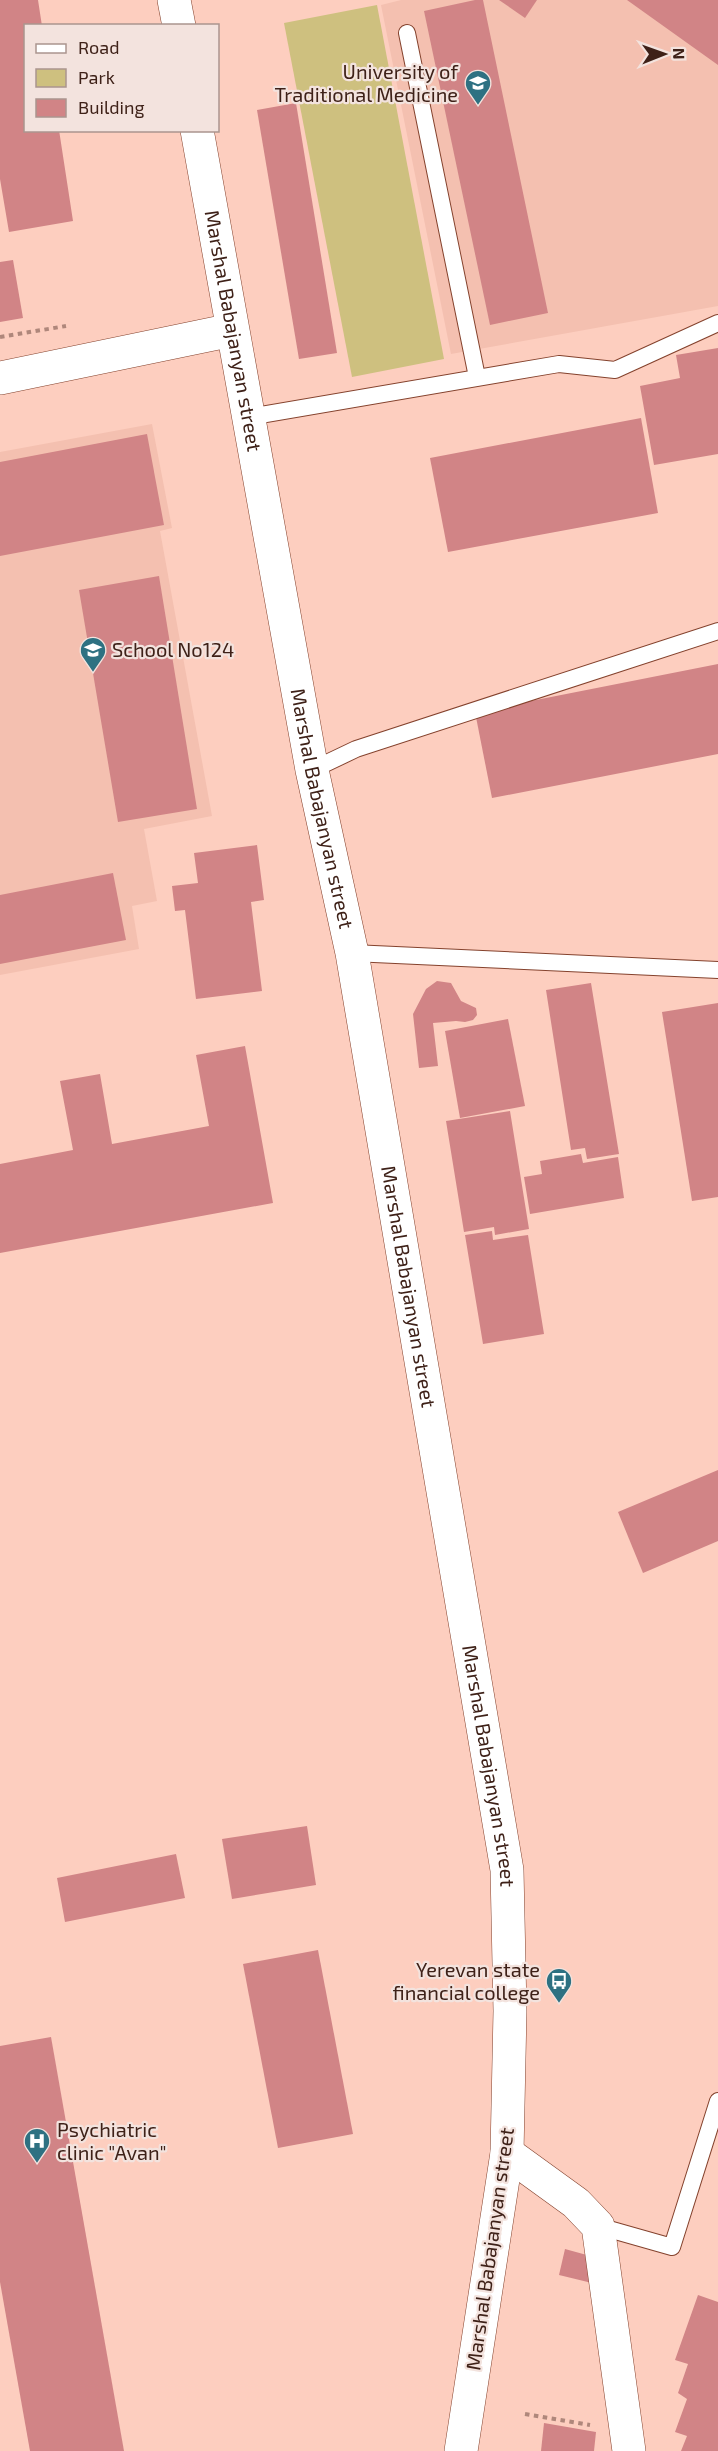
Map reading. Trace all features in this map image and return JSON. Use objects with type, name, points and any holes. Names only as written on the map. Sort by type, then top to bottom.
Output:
[{"type":"main road","points":[[174,0],[179,24]]},
{"type":"main road","name":"Marshal Babajanyan street","points":[[197,132],[312,770],[352,953],[507,1870],[510,2011],[507,2153],[461,2451]]},
{"type":"main road","points":[[0,378],[232,330]]},
{"type":"main road","points":[[507,2153],[576,2203],[598,2226],[628,2441]]},
{"type":"lane","points":[[407,33],[477,377]]},
{"type":"lane","points":[[249,417],[559,364],[615,370],[718,323]]},
{"type":"lane","points":[[312,770],[356,749],[718,631]]},
{"type":"lane","points":[[352,953],[718,970]]},
{"type":"lane","points":[[598,2226],[672,2247],[718,2101]]},
{"type":"path","points":[[525,2414],[628,2441]]},
{"type":"shaded area","points":[[401,0],[718,0],[718,306],[451,354],[381,5]]},
{"type":"shaded area","name":"School No124","points":[[152,424],[172,528],[160,531],[212,816],[144,829],[157,901],[132,906],[139,949],[0,975],[0,452]]},
{"type":"green space","points":[[377,5],[444,359],[352,377],[284,23]]},
{"type":"building","points":[[0,0],[38,0],[42,24],[24,24],[24,132],[59,132],[73,221],[9,232],[0,179]]},
{"type":"building","points":[[483,0],[548,313],[490,325],[424,11]]},
{"type":"building","points":[[499,0],[537,0],[525,18]]},
{"type":"building","points":[[627,0],[718,0],[718,65]]},
{"type":"building","points":[[296,103],[337,353],[299,359],[257,110]]},
{"type":"building","points":[[13,260],[23,318],[0,322],[0,262]]},
{"type":"building","points":[[718,348],[718,454],[654,465],[640,386],[680,378],[676,355]]},
{"type":"building","points":[[641,418],[658,513],[448,552],[430,458]]},
{"type":"building","points":[[147,434],[164,525],[0,556],[0,462]]},
{"type":"building","points":[[159,576],[197,809],[118,822],[79,590]]},
{"type":"building","points":[[718,664],[718,754],[492,798],[475,712]]},
{"type":"building","points":[[257,845],[264,900],[251,902],[262,991],[196,999],[185,910],[175,911],[172,886],[198,883],[194,853]]},
{"type":"building","points":[[113,873],[126,940],[0,964],[0,895]]},
{"type":"building","points":[[437,981],[451,983],[461,1001],[476,1008],[477,1015],[473,1020],[465,1022],[433,1023],[438,1066],[419,1068],[413,1014],[426,989]]},
{"type":"building","points":[[591,983],[619,1154],[587,1159],[585,1148],[571,1150],[546,990]]},
{"type":"building","points":[[718,1003],[718,1197],[692,1201],[662,1012]]},
{"type":"building","points":[[508,1019],[525,1106],[460,1118],[445,1031]]},
{"type":"building","points":[[245,1046],[273,1203],[0,1253],[0,1164],[73,1150],[60,1081],[100,1074],[112,1144],[209,1126],[196,1055]]},
{"type":"building","points":[[510,1111],[529,1229],[495,1235],[494,1227],[464,1232],[446,1121]]},
{"type":"building","points":[[581,1154],[583,1163],[618,1157],[624,1198],[530,1214],[524,1177],[542,1174],[540,1161]]},
{"type":"building","points":[[492,1231],[493,1240],[528,1235],[544,1334],[483,1344],[465,1235]]},
{"type":"building","points":[[718,1470],[718,1541],[643,1573],[618,1512]]},
{"type":"building","points":[[307,1826],[316,1885],[232,1899],[222,1839]]},
{"type":"building","points":[[176,1854],[185,1898],[65,1922],[57,1878]]},
{"type":"building","points":[[318,1950],[353,2134],[278,2148],[243,1964]]},
{"type":"building","name":"Psychiatric clinic \"Avan\"","points":[[51,2037],[124,2451],[30,2451],[0,2282],[0,2046]]},
{"type":"building","points":[[565,2249],[594,2257],[596,2284],[559,2275]]},
{"type":"building","points":[[698,2295],[718,2302],[718,2451],[681,2451],[687,2436],[675,2432],[687,2399],[678,2393],[688,2364],[675,2360]]},
{"type":"building","points":[[544,2423],[596,2432],[594,2451],[541,2451]]},
{"type":"place","name":"University of Traditional Medicine","points":[[478,106]]},
{"type":"place","name":"School No124","points":[[93,673]]},
{"type":"place","name":"Yerevan state financial college","points":[[559,2004]]},
{"type":"place","name":"Psychiatric clinic \"Avan\"","points":[[37,2164]]}]
